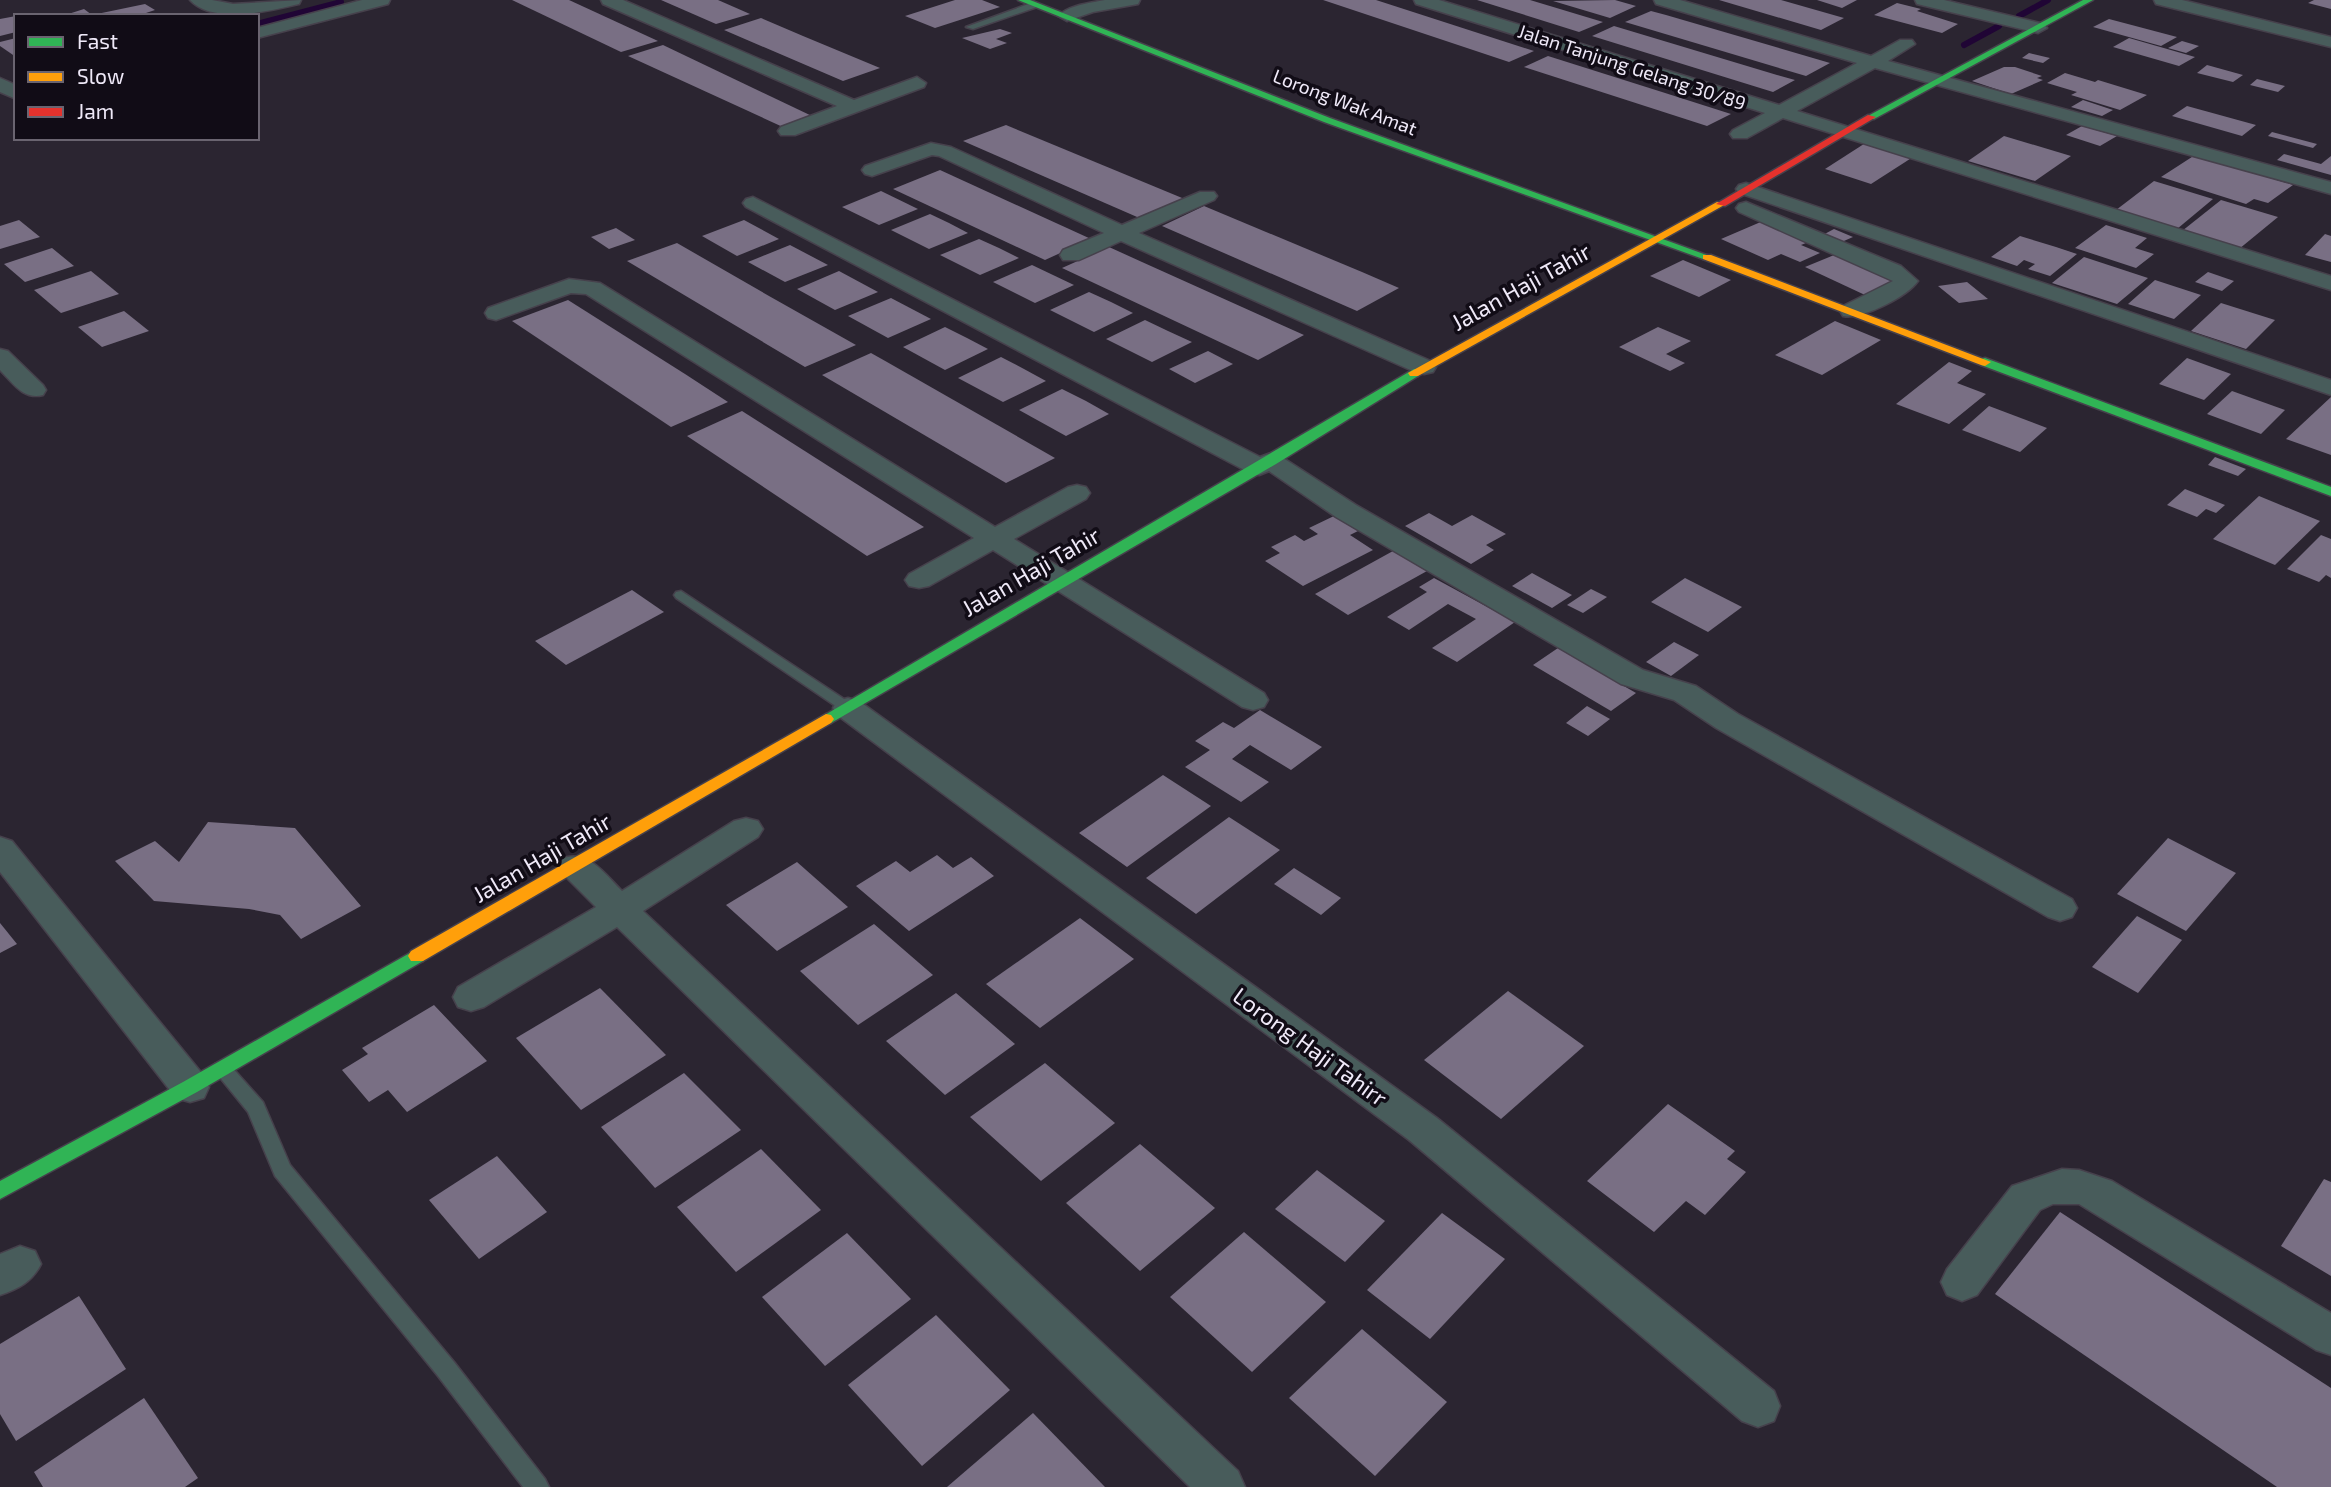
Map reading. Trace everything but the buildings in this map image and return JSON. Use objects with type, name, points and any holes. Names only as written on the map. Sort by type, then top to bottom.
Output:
[{"type":"street","points":[[198,0],[212,8],[236,10],[293,0]]},
{"type":"street","points":[[259,32],[380,0]]},
{"type":"street","points":[[609,0],[852,106]]},
{"type":"street","points":[[1068,16],[1089,8],[1132,0]]},
{"type":"street","name":"Jalan Tanjung Gelang 30/89","points":[[1422,0],[2331,283]]},
{"type":"street","points":[[1662,0],[1938,81],[2331,188]]},
{"type":"street","points":[[1923,0],[2038,28]]},
{"type":"street","name":"Jalan Haji Tahir","points":[[0,1191],[190,1087],[220,1067],[575,866],[1060,581],[1265,464],[1424,367],[1737,195],[1843,132],[2089,0]]},
{"type":"street","points":[[2162,0],[2331,41]]},
{"type":"street","name":"Lorong Wak Amat","points":[[1028,2],[1327,120],[1656,238],[2331,492]]},
{"type":"street","points":[[1740,134],[1906,44]]},
{"type":"street","points":[[789,131],[917,83]]},
{"type":"street","points":[[872,170],[931,149],[944,150],[1124,234],[1424,367]]},
{"type":"street","points":[[1737,195],[1893,271],[1907,281],[1898,290],[1851,311]]},
{"type":"street","points":[[1737,195],[2331,388]]},
{"type":"street","points":[[1071,255],[1207,196]]},
{"type":"street","points":[[753,204],[1265,464],[1632,677],[1650,685],[1667,687],[1694,696],[1727,721],[2060,908]]},
{"type":"street","points":[[496,313],[569,286],[592,288],[1253,700]]},
{"type":"street","points":[[0,356],[34,390]]},
{"type":"street","points":[[919,580],[1077,493]]},
{"type":"street","name":"Lorong Haji Tahirr","points":[[848,708],[1423,1129],[1758,1406]]},
{"type":"street","points":[[471,997],[620,909],[746,829]]},
{"type":"street","points":[[0,849],[190,1087]]},
{"type":"street","points":[[575,866],[1222,1487]]},
{"type":"street","points":[[1962,1282],[2026,1198],[2041,1189],[2061,1184],[2081,1185],[2331,1336]]},
{"type":"lane","points":[[970,27],[1028,2]]},
{"type":"lane","points":[[681,595],[848,708]]},
{"type":"lane","points":[[220,1067],[256,1108],[282,1170],[446,1369],[537,1487]]},
{"type":"waterway","points":[[2019,16],[2048,0]]},
{"type":"waterway","points":[[259,23],[341,2]]},
{"type":"waterway","points":[[1964,45],[1999,26]]},
{"type":"traffic: fast","points":[[1022,0],[1327,120],[1707,257]]},
{"type":"traffic: fast","points":[[1871,117],[2089,0]]},
{"type":"traffic: fast","points":[[1985,362],[2331,492]]},
{"type":"traffic: fast","points":[[826,719],[1271,461],[1414,373]]},
{"type":"traffic: fast","points":[[0,1191],[190,1087],[417,956]]},
{"type":"traffic: slow","points":[[1414,373],[1721,204]]},
{"type":"traffic: slow","points":[[1707,257],[1985,362]]},
{"type":"traffic: slow","points":[[417,956],[826,719]]},
{"type":"traffic: jam","points":[[1721,204],[1871,117]]}]
